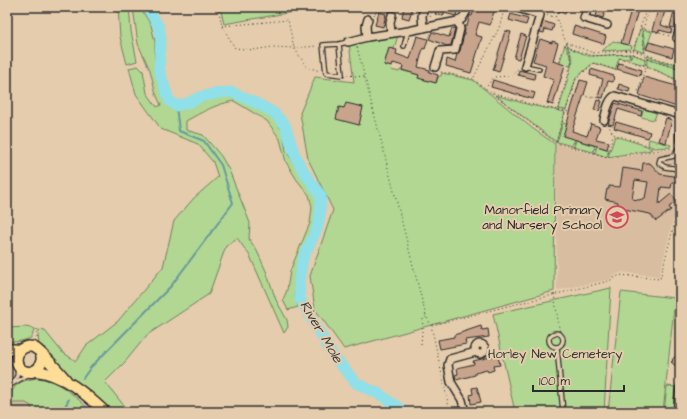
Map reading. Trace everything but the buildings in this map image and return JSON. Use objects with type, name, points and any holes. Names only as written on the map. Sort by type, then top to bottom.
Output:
[{"type":"main road","points":[[7,349],[20,350],[30,347],[37,349],[66,380],[105,412]]},
{"type":"main road","points":[[18,366],[16,360],[17,354],[20,350]]},
{"type":"main road","points":[[34,371],[42,364],[41,355]]},
{"type":"main road","points":[[7,359],[18,366],[22,371],[34,371],[51,374],[66,380]]},
{"type":"street","points":[[423,28],[422,16],[424,7]]},
{"type":"street","points":[[352,41],[458,21],[462,19],[469,7]]},
{"type":"street","points":[[514,7],[540,15],[525,66]]},
{"type":"street","points":[[588,7],[584,18],[607,26]]},
{"type":"street","points":[[391,33],[390,22],[393,11]]},
{"type":"street","points":[[367,37],[366,26],[368,19]]},
{"type":"street","points":[[435,67],[440,51],[455,50],[460,29],[458,21]]},
{"type":"street","points":[[677,38],[680,28]]},
{"type":"street","points":[[604,120],[610,101],[612,97],[615,96],[680,115]]},
{"type":"street","points":[[679,145],[680,132]]},
{"type":"street","points":[[465,412],[462,400],[452,385],[448,364],[450,359],[476,352]]},
{"type":"street","points":[[678,411],[680,388]]},
{"type":"lane","points":[[404,46],[408,31]]},
{"type":"lane","points":[[339,44],[342,75],[326,73],[323,45],[352,41]]},
{"type":"lane","points":[[525,66],[539,69]]},
{"type":"lane","points":[[679,145],[674,156],[660,159],[659,164],[665,167],[680,169]]},
{"type":"lane","points":[[553,334],[560,334],[562,338],[563,342],[557,347],[552,345],[550,339],[553,334]]},
{"type":"lane","points":[[557,347],[563,412]]},
{"type":"lane","points":[[8,387],[15,380],[18,366]]},
{"type":"lane","points":[[8,387],[34,371]]},
{"type":"path","points":[[218,7],[222,26],[235,48],[253,50],[272,47],[294,48],[323,45]]},
{"type":"path","points":[[368,19],[369,16],[373,16],[379,7]]},
{"type":"path","points":[[392,7],[393,11]]},
{"type":"path","points":[[473,79],[499,28],[505,7]]},
{"type":"path","points":[[544,7],[554,10]]},
{"type":"path","points":[[554,10],[556,7]]},
{"type":"path","points":[[626,60],[632,54],[646,7]]},
{"type":"path","points":[[635,101],[646,66],[646,55],[642,32],[650,7]]},
{"type":"path","points":[[554,10],[572,60],[558,110]]},
{"type":"path","points":[[544,14],[557,18]]},
{"type":"path","points":[[222,26],[288,20],[294,48],[307,67],[326,73]]},
{"type":"path","points":[[640,28],[677,38]]},
{"type":"path","points":[[352,41],[365,77],[426,316],[431,325],[450,412]]},
{"type":"path","points":[[566,42],[593,52],[633,50],[680,65]]},
{"type":"path","points":[[559,62],[566,42]]},
{"type":"path","points":[[570,44],[572,48],[589,55],[632,54],[680,68]]},
{"type":"path","points":[[556,143],[576,79],[594,63],[616,70],[620,58],[646,66],[680,82]]},
{"type":"path","points":[[485,89],[494,77],[510,76],[518,69],[525,66]]},
{"type":"path","points":[[435,67],[436,70],[473,79],[556,143],[611,158],[679,145]]},
{"type":"path","points":[[342,75],[365,77]]},
{"type":"path","points":[[573,89],[577,91]]},
{"type":"path","points":[[501,95],[503,90]]},
{"type":"path","points":[[490,92],[570,112]]},
{"type":"path","points":[[584,94],[584,96],[592,98],[592,96],[610,101]]},
{"type":"path","points":[[522,101],[524,96]]},
{"type":"path","points":[[604,120],[614,136],[607,157]]},
{"type":"path","points":[[613,134],[647,145],[654,151]]},
{"type":"path","points":[[573,148],[576,139]]},
{"type":"path","points":[[594,154],[596,145]]},
{"type":"path","points":[[431,325],[609,281],[620,275],[660,280],[675,221],[680,216]]},
{"type":"path","points":[[554,294],[560,334]]},
{"type":"path","points":[[421,344],[423,319],[426,316]]},
{"type":"path","points":[[36,329],[37,339]]},
{"type":"path","points":[[15,412],[28,410]]},
{"type":"shaded area","name":"Manorfield Primary and Nursery School","points":[[556,144],[611,159],[680,149],[680,214],[673,220],[659,276],[621,272],[608,280],[557,290]]},
{"type":"shaded area","points":[[7,390],[11,393],[10,397],[31,406],[32,412],[7,412]]},
{"type":"green space","points":[[118,7],[129,7],[131,31],[137,61],[127,64],[120,37]]},
{"type":"green space","points":[[133,7],[142,7],[143,12],[151,25],[155,42],[155,68],[162,94],[171,107],[181,108],[221,96],[234,97],[272,116],[283,132],[286,151],[318,200],[317,218],[302,254],[295,283],[295,297],[298,307],[288,310],[283,300],[287,290],[290,271],[310,223],[312,207],[309,195],[297,180],[286,162],[280,139],[267,121],[234,101],[215,106],[186,121],[186,130],[203,135],[221,156],[229,170],[250,223],[249,239],[257,251],[266,271],[276,300],[287,320],[288,327],[284,333],[250,256],[237,238],[226,246],[209,294],[147,335],[125,362],[105,382],[129,412],[112,412],[86,388],[63,372],[42,349],[39,344],[39,330],[45,331],[62,352],[76,361],[86,346],[118,321],[163,267],[174,221],[194,198],[218,177],[213,162],[198,144],[161,129],[136,94],[129,68],[138,66],[143,71],[147,93],[157,107],[161,105],[156,94],[150,70],[138,44]]},
{"type":"green space","points":[[220,7],[321,7],[224,24]]},
{"type":"green space","points":[[640,29],[642,29],[645,53],[634,49]]},
{"type":"green space","points":[[644,30],[652,32],[646,49],[643,32]]},
{"type":"green space","points":[[398,35],[394,49],[389,48],[384,65],[392,67],[391,70],[399,72],[400,70],[419,75],[418,78],[436,83],[442,73],[473,80],[532,128],[555,144],[554,291],[344,349],[315,309],[310,276],[333,210],[308,159],[300,113],[315,77],[354,82],[349,43]]},
{"type":"green space","points":[[613,41],[632,46],[631,49],[602,51]]},
{"type":"green space","points":[[565,44],[572,60],[570,66],[560,62]]},
{"type":"green space","points":[[567,44],[572,49],[589,56],[630,54],[630,56],[626,59],[619,58],[615,70],[593,63],[576,78],[566,110],[559,109],[573,60]]},
{"type":"green space","points":[[632,54],[645,59],[645,65],[628,60]]},
{"type":"green space","points":[[647,56],[680,66],[680,68],[647,58]]},
{"type":"green space","points":[[647,59],[680,69],[680,81],[647,66]]},
{"type":"green space","points":[[495,95],[530,105],[565,112],[556,142]]},
{"type":"green space","points":[[644,108],[657,112],[654,120],[641,117]]},
{"type":"green space","points":[[563,123],[567,124],[563,136],[575,139],[572,146],[557,142]]},
{"type":"green space","points":[[615,136],[647,146],[651,150],[608,157]]},
{"type":"green space","points":[[649,139],[671,145],[670,147],[654,148],[648,145]]},
{"type":"green space","points":[[576,140],[595,146],[593,152],[574,147]]},
{"type":"green space","points":[[597,146],[609,150],[607,157],[595,153]]},
{"type":"green space","name":"Horley New Cemetery","points":[[611,288],[604,412],[515,412],[493,314]]},
{"type":"green space","points":[[621,292],[675,298],[663,412],[608,412]]},
{"type":"green space","points":[[26,327],[34,329],[33,335],[30,338],[17,342],[7,341],[7,328]]},
{"type":"green space","points":[[37,378],[53,382],[67,390],[92,412],[32,412],[31,406],[26,403],[11,403],[11,393],[16,386],[25,380]]},
{"type":"green space","points":[[667,386],[675,387],[673,412],[664,411]]},
{"type":"waterway","name":"River Mole","points":[[147,7],[159,27],[161,39],[159,70],[169,100],[176,106],[188,103],[200,97],[232,92],[274,113],[285,125],[294,153],[302,169],[321,196],[320,215],[317,229],[303,258],[299,280],[300,299],[332,354],[356,383],[379,394],[405,412]]},
{"type":"waterway","points":[[83,378],[91,367],[171,286],[233,203],[221,165],[204,141],[179,131],[176,106]]},
{"type":"waterway","points":[[62,412],[69,399]]},
{"type":"place","name":"Manorfield Primary and Nursery School","points":[[617,217]]}]
